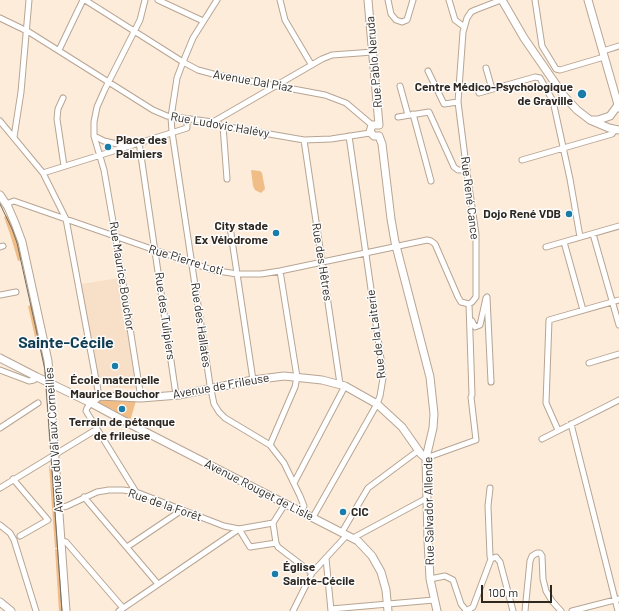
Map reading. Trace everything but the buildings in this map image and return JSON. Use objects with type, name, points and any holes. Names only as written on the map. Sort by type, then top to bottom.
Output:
[{"type":"street","points":[[14,137],[21,92],[29,0]]},
{"type":"street","points":[[59,50],[84,0]]},
{"type":"street","name":"Avenue Dal Piaz","points":[[84,0],[198,70],[325,95],[346,103],[375,125]]},
{"type":"street","points":[[127,146],[104,141],[94,136],[94,122],[97,107],[108,82],[135,31],[142,14],[145,0]]},
{"type":"street","points":[[158,0],[203,21]]},
{"type":"street","name":"Rue des Hallates","points":[[217,0],[193,38],[183,62],[178,78],[171,117],[211,390],[214,404],[224,418],[270,445],[284,463],[304,506],[302,512]]},
{"type":"street","points":[[280,0],[285,20],[311,64]]},
{"type":"street","name":"Rue Pablo Neruda","points":[[368,0],[373,52],[375,125]]},
{"type":"street","points":[[388,0],[391,14],[396,20],[402,22],[407,20],[413,0]]},
{"type":"street","points":[[449,0],[455,20],[463,26],[467,18],[475,10],[502,0],[524,38],[564,96],[590,120],[600,125],[617,130]]},
{"type":"street","points":[[535,0],[542,46],[556,69],[560,70],[604,54],[619,46]]},
{"type":"street","points":[[588,0],[619,107],[606,118],[590,120]]},
{"type":"street","name":"Rue Ludovic Halévy","points":[[0,18],[27,30],[153,110],[171,117],[213,122],[223,126],[304,140],[331,139],[370,133]]},
{"type":"street","name":"Rue René Cance","points":[[463,26],[458,102],[466,170],[476,234],[476,297],[470,304]]},
{"type":"street","points":[[213,122],[311,64],[332,55],[373,52]]},
{"type":"street","points":[[486,68],[492,90]]},
{"type":"street","points":[[428,71],[444,104],[458,102]]},
{"type":"street","points":[[480,93],[535,77],[540,78],[553,100],[564,148],[580,237]]},
{"type":"street","points":[[400,86],[431,180]]},
{"type":"street","points":[[63,98],[58,109],[57,119],[64,166]]},
{"type":"street","points":[[398,117],[429,112],[454,167],[458,170],[466,170]]},
{"type":"street","points":[[43,173],[187,128],[187,119]]},
{"type":"street","points":[[0,121],[43,173],[66,219],[99,396],[91,403],[86,412],[136,492]]},
{"type":"street","points":[[375,125],[382,129],[382,133],[379,136],[374,136],[370,133],[370,128],[375,125]]},
{"type":"street","points":[[223,126],[227,179]]},
{"type":"street","points":[[522,160],[612,134],[617,130]]},
{"type":"street","name":"Rue Maurice Bouchor","points":[[94,136],[100,155],[116,237],[141,398]]},
{"type":"street","name":"Rue de la Laiterie","points":[[313,517],[378,404],[382,378],[381,359],[349,136]]},
{"type":"street","points":[[379,136],[382,144],[396,247],[427,240],[435,244],[458,297],[461,302],[470,304]]},
{"type":"street","name":"Rue des Hêtres","points":[[304,140],[342,385]]},
{"type":"street","name":"Rue des Tulipiers","points":[[139,142],[176,395]]},
{"type":"street","name":"Avenue du Val aux Corneilles","points":[[0,195],[15,223],[27,261],[47,354],[51,384],[66,611]]},
{"type":"street","name":"Rue Pierre Loti","points":[[6,204],[14,201],[212,270],[237,274],[280,272],[396,247]]},
{"type":"street","points":[[546,247],[619,226]]},
{"type":"street","points":[[230,227],[253,380]]},
{"type":"street","points":[[593,234],[619,324]]},
{"type":"street","points":[[564,242],[583,310]]},
{"type":"street","name":"Rue Salvador Allende","points":[[396,247],[430,377],[434,414],[433,428],[426,458],[426,498],[430,579],[437,611]]},
{"type":"street","points":[[270,445],[295,387],[297,377],[280,272]]},
{"type":"street","points":[[0,295],[16,292]]},
{"type":"street","points":[[470,304],[473,324],[477,327],[480,325],[487,297],[491,382]]},
{"type":"street","points":[[558,430],[546,403],[549,320],[619,300]]},
{"type":"street","points":[[426,458],[476,440],[471,397],[470,304]]},
{"type":"street","points":[[589,363],[619,354]]},
{"type":"street","points":[[0,358],[91,403]]},
{"type":"street","points":[[0,370],[29,381],[34,380],[37,377]]},
{"type":"street","name":"Avenue de Frileuse","points":[[99,396],[141,398],[176,395],[211,390],[253,380],[284,376],[322,380],[342,385],[378,404],[402,427],[426,458]]},
{"type":"street","points":[[294,483],[342,385]]},
{"type":"street","points":[[542,438],[619,400]]},
{"type":"street","points":[[0,428],[38,403]]},
{"type":"street","name":"Avenue Rouget de Lisle","points":[[91,403],[132,426],[313,517],[358,542],[372,556],[381,572],[386,590],[388,608]]},
{"type":"street","points":[[571,424],[617,599],[618,611]]},
{"type":"street","points":[[0,488],[97,429]]},
{"type":"street","points":[[293,611],[312,573],[347,535],[368,488],[419,450]]},
{"type":"street","points":[[13,480],[48,520],[20,536]]},
{"type":"street","points":[[430,579],[445,576],[453,580],[461,604],[468,610],[472,607],[491,559],[488,506],[490,488]]},
{"type":"street","name":"Rue de la Forêt","points":[[59,508],[67,506],[97,492],[109,490],[136,492],[224,526],[240,529],[273,524]]},
{"type":"street","points":[[84,497],[158,584]]},
{"type":"street","points":[[347,535],[426,498]]},
{"type":"street","points":[[285,504],[273,524],[276,543],[278,547],[312,573]]},
{"type":"street","points":[[127,547],[182,510]]},
{"type":"street","points":[[0,525],[10,533],[14,540],[36,611]]},
{"type":"street","points":[[62,541],[66,542],[121,610],[240,529],[250,547],[276,543]]},
{"type":"street","points":[[525,611],[530,561],[532,556],[537,553],[540,553],[542,556],[543,578],[546,591],[561,611]]},
{"type":"street","points":[[491,559],[496,557],[500,562],[513,611]]},
{"type":"street","points":[[326,558],[331,610],[388,608],[434,600]]},
{"type":"street","points":[[572,611],[617,599]]},
{"type":"street","points":[[0,602],[11,611]]},
{"type":"shaded area","points":[[251,170],[260,171],[262,173],[265,189],[261,193],[255,190],[253,186]]},
{"type":"shaded area","points":[[8,215],[15,232],[22,260],[18,261],[4,217]]},
{"type":"shaded area","points":[[119,278],[136,387],[135,389],[108,387],[109,384],[104,384],[103,380],[99,380],[81,284]]},
{"type":"shaded area","points":[[32,305],[41,345],[37,346],[28,306]]},
{"type":"shaded area","points":[[100,398],[136,401],[130,421],[117,415],[114,410],[98,403]]},
{"type":"shaded area","points":[[53,465],[59,548],[55,548],[49,466]]},
{"type":"shaded area","points":[[55,549],[59,549],[63,611],[59,611]]},
{"type":"tram line","points":[[0,204],[17,243],[45,370],[62,611]]},
{"type":"place","name":"Centre Médico-Psychologique de Graville","points":[[582,94]]},
{"type":"place","name":"Place des Palmiers","points":[[108,147]]},
{"type":"place","name":"Dojo René VDB","points":[[569,214]]},
{"type":"place","name":"City stade Ex Vélodrome","points":[[276,233]]},
{"type":"place","name":"École maternelle Maurice Bouchor","points":[[115,366]]},
{"type":"place","name":"Terrain de pétanque de frileuse","points":[[122,409]]},
{"type":"place","name":"CIC","points":[[343,512]]},
{"type":"place","name":"Église Sainte-Cécile","points":[[275,574]]},
{"type":"district","name":"Sainte-Cécile","points":[[66,343]]}]
